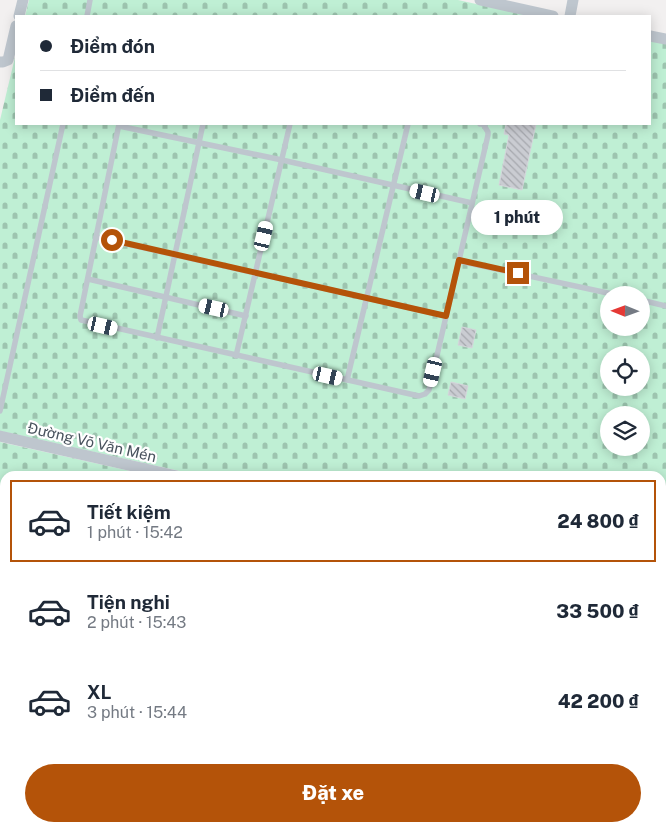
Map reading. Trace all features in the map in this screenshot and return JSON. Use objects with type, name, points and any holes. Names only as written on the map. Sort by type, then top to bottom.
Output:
[{"type":"street","points":[[19,15],[23,0]]},
{"type":"street","points":[[480,0],[548,15]]},
{"type":"street","points":[[570,15],[573,0]]},
{"type":"street","points":[[0,62],[8,60],[15,30]]},
{"type":"street","points":[[651,36],[666,39]]},
{"type":"street","name":"Đường Võ Văn Mén","points":[[0,436],[155,471]]},
{"type":"lane","points":[[87,15],[90,0]]},
{"type":"lane","points":[[0,411],[63,125]]},
{"type":"lane","points":[[472,203],[119,125],[80,316],[81,320],[418,396],[425,394],[429,390],[488,135],[484,125]]},
{"type":"lane","points":[[157,338],[203,125]]},
{"type":"lane","points":[[236,356],[290,125]]},
{"type":"lane","points":[[347,380],[408,125]]},
{"type":"lane","points":[[96,237],[446,316]]},
{"type":"lane","points":[[459,260],[600,291]]},
{"type":"lane","points":[[88,279],[246,316]]},
{"type":"lane","points":[[650,302],[666,306]]},
{"type":"green space","points":[[29,0],[458,0],[526,15],[25,15]]},
{"type":"green space","points":[[651,41],[666,44],[666,471],[180,471],[0,431],[0,120],[15,57],[15,125],[651,125]]},
{"type":"green space","points":[[0,442],[130,471],[0,471]]},
{"type":"building","points":[[506,125],[536,125],[522,190],[499,185],[509,135],[504,134]]},
{"type":"building","points":[[462,327],[476,330],[472,348],[458,345]]},
{"type":"building","points":[[451,382],[468,386],[465,399],[448,395]]},
{"type":"route","points":[[112,240],[446,316],[459,260],[518,273]]}]
